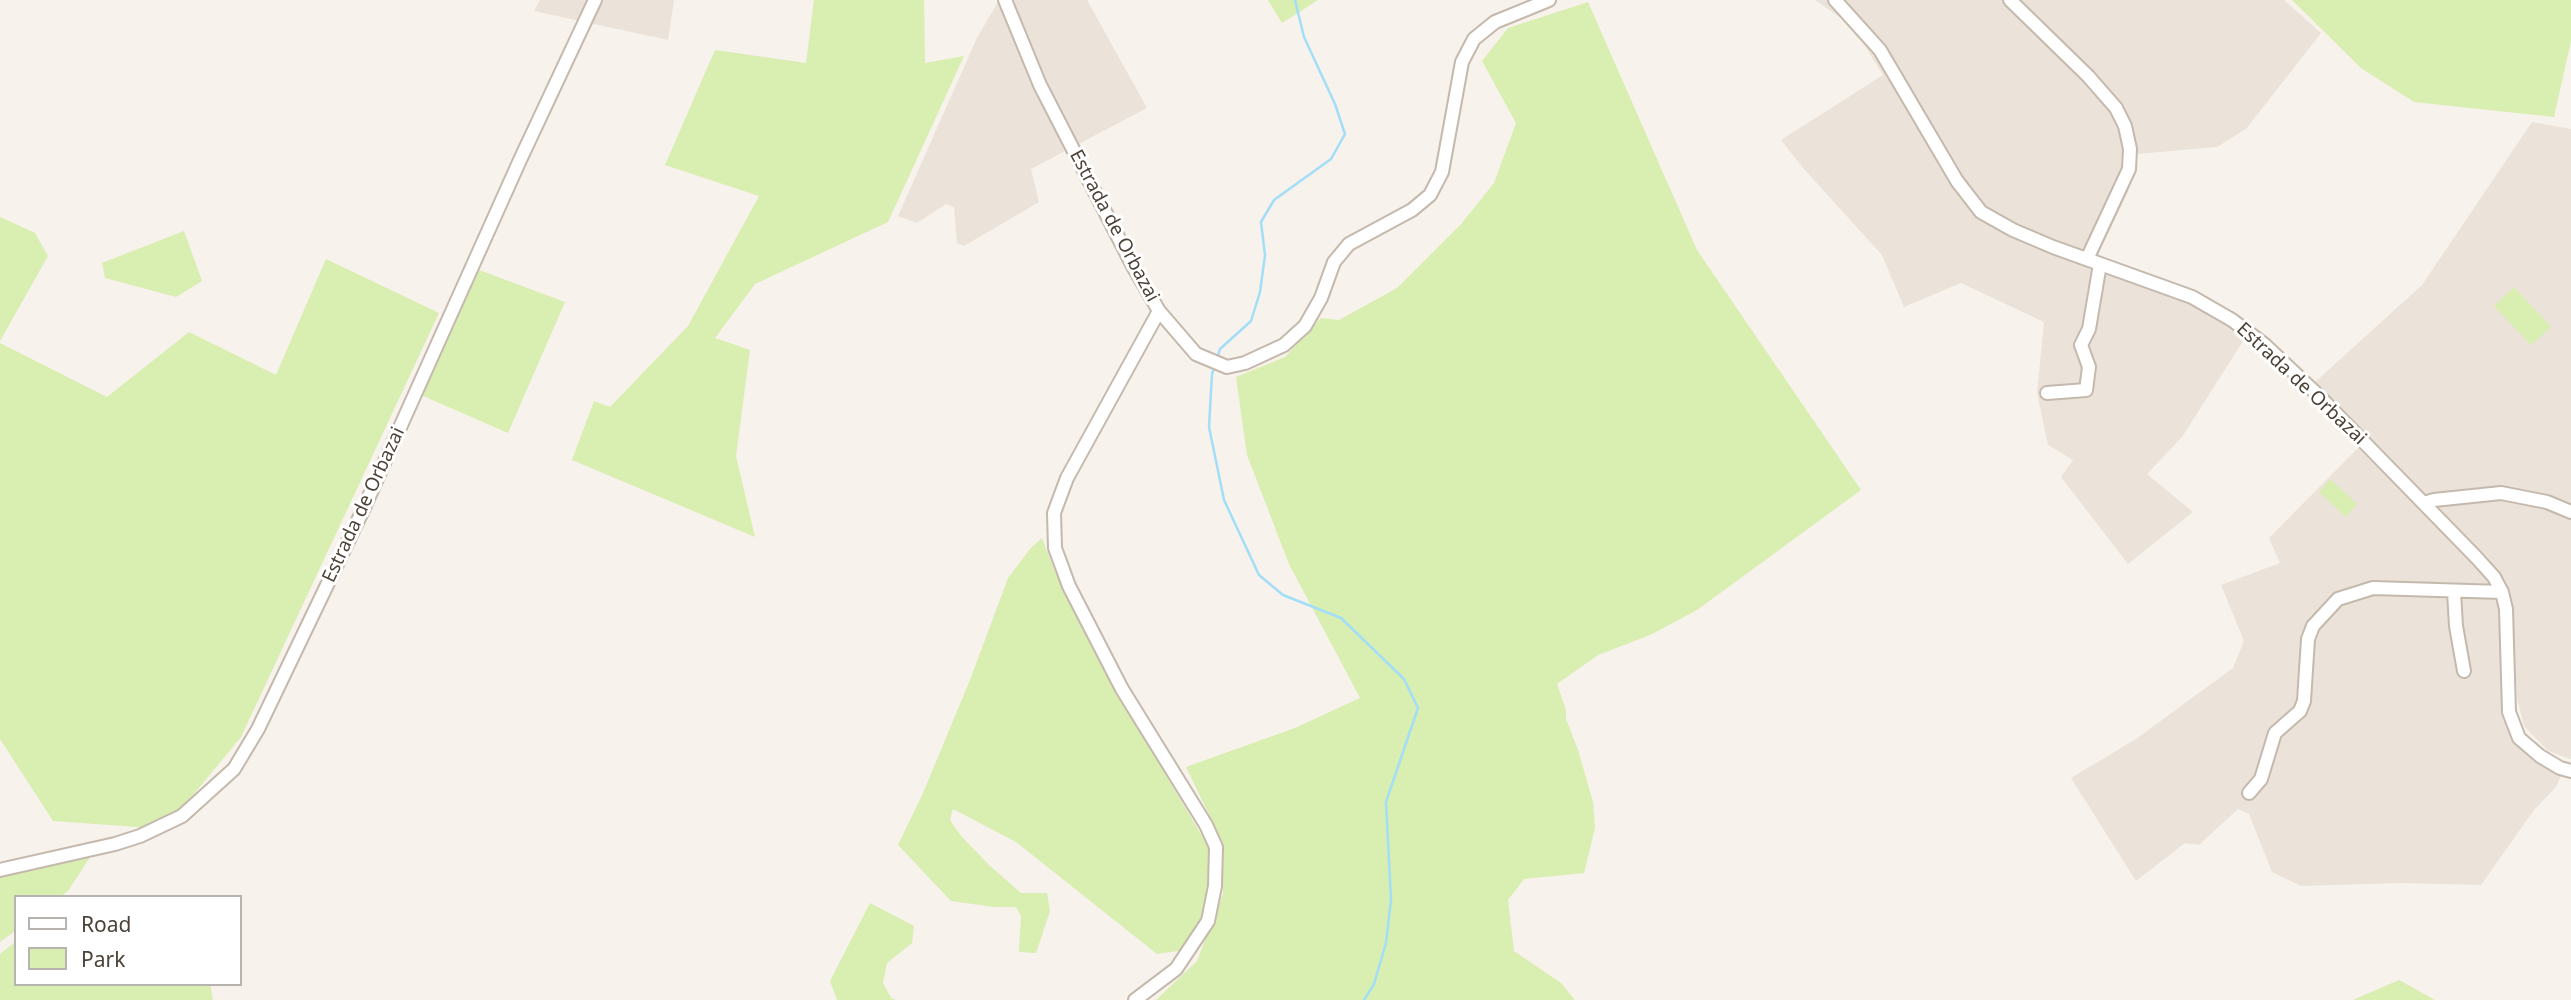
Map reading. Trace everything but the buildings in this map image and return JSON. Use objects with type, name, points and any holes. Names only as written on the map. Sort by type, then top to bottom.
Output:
[{"type":"street","name":"Estrada de Orbazai","points":[[0,870],[115,844],[140,835],[182,816],[234,769],[258,729],[363,510],[595,0]]},
{"type":"street","name":"Estrada de Orbazai","points":[[1005,0],[1040,85],[1134,268],[1159,310],[1196,354],[1227,367],[1245,363],[1284,345],[1305,326],[1321,298],[1334,262],[1349,244],[1412,209],[1430,195],[1442,172],[1462,62],[1474,39],[1495,22],[1549,0]]},
{"type":"street","name":"Estrada de Orbazai","points":[[1835,0],[1880,50],[1957,180],[1980,212],[2013,230],[2192,297],[2232,320],[2264,345],[2317,394],[2424,503],[2494,577],[2502,592],[2506,609],[2508,712],[2519,738],[2540,756],[2571,771]]},
{"type":"street","points":[[2010,0],[2088,76],[2116,108],[2125,125],[2130,149],[2129,169],[2087,259]]},
{"type":"street","points":[[2047,393],[2086,390],[2089,368],[2081,345],[2089,329],[2100,264]]},
{"type":"street","points":[[1135,1000],[1176,969],[1209,921],[1215,886],[1216,847],[1206,825],[1122,689],[1069,586],[1055,548],[1054,513],[1066,478],[1159,310]]},
{"type":"street","points":[[2424,503],[2501,494],[2537,500],[2571,512]]},
{"type":"street","points":[[2249,793],[2261,779],[2275,733],[2300,711],[2304,701],[2308,639],[2313,626],[2338,599],[2373,588],[2502,592]]},
{"type":"street","points":[[2454,592],[2456,626],[2465,671]]},
{"type":"shaded area","points":[[540,0],[674,0],[668,40],[534,11]]},
{"type":"shaded area","points":[[999,0],[1087,0],[1147,108],[1031,169],[1039,202],[964,246],[957,243],[954,207],[946,204],[917,223],[898,216],[977,38]]},
{"type":"shaded area","points":[[1815,0],[2284,0],[2321,33],[2246,129],[2217,147],[2137,154],[2128,192],[2096,259],[2210,300],[2252,327],[2182,437],[2147,474],[2193,512],[2128,564],[2061,477],[2073,460],[2048,445],[2037,393],[2044,322],[1961,283],[1904,307],[1882,255],[1781,140],[1883,75],[1865,46],[1841,18]]},
{"type":"shaded area","points":[[2532,122],[2571,129],[2571,759],[2548,751],[2524,726],[2517,698],[2511,599],[2496,573],[2454,524],[2314,383],[2422,285]]},
{"type":"shaded area","points":[[2358,448],[2477,564],[2490,584],[2502,608],[2501,701],[2508,729],[2517,743],[2562,773],[2556,787],[2534,810],[2481,885],[2401,883],[2301,886],[2272,872],[2249,814],[2238,809],[2199,845],[2185,843],[2136,881],[2071,778],[2136,739],[2233,668],[2244,641],[2221,585],[2280,563],[2269,538]]},
{"type":"green space","points":[[814,0],[924,0],[925,63],[964,56],[888,222],[755,284],[715,338],[750,350],[736,456],[755,537],[572,460],[594,401],[610,407],[688,326],[759,196],[665,165],[715,50],[806,63]]},
{"type":"green space","points":[[1268,0],[1318,0],[1282,23]]},
{"type":"green space","points":[[2292,0],[2571,0],[2571,41],[2554,117],[2414,102],[2361,68]]},
{"type":"green space","points":[[1588,2],[1697,250],[1861,490],[1697,610],[1650,635],[1598,655],[1557,684],[1593,802],[1595,828],[1584,873],[1524,879],[1508,900],[1514,951],[1561,983],[1575,1000],[1156,1000],[1197,961],[1223,894],[1218,833],[1186,767],[1295,728],[1360,698],[1289,564],[1247,455],[1236,377],[1285,357],[1321,318],[1339,320],[1397,288],[1462,223],[1494,183],[1516,123],[1482,61],[1508,28]]},
{"type":"green space","points":[[0,217],[35,233],[48,256],[0,341]]},
{"type":"green space","points":[[184,231],[202,281],[176,297],[105,278],[102,263]]},
{"type":"green space","points":[[326,259],[439,313],[241,737],[165,829],[53,821],[0,739],[0,343],[107,397],[189,332],[276,375]]},
{"type":"green space","points":[[479,270],[565,302],[508,433],[421,395]]},
{"type":"green space","points":[[2514,287],[2551,327],[2531,345],[2494,306]]},
{"type":"green space","points":[[2330,479],[2357,504],[2346,517],[2319,492]]},
{"type":"green space","points":[[1042,538],[1054,569],[1112,685],[1214,856],[1208,914],[1185,950],[1157,954],[1016,842],[953,809],[950,820],[961,836],[989,865],[1021,893],[1047,893],[1050,911],[1036,953],[1019,952],[1021,916],[1016,907],[951,901],[898,845],[923,793],[970,680],[1008,578]]},
{"type":"green space","points":[[92,854],[63,895],[14,895],[14,932],[0,942],[0,876]]},
{"type":"green space","points":[[870,903],[914,926],[912,943],[887,963],[883,983],[891,998],[896,1000],[837,1000],[830,981]]},
{"type":"green space","points":[[14,943],[14,986],[210,986],[213,1000],[0,1000],[0,954]]},
{"type":"green space","points":[[2399,980],[2435,1000],[2353,1000]]},
{"type":"waterway","points":[[1217,359],[1220,349],[1251,321],[1260,292],[1265,255],[1261,222],[1274,200],[1331,159],[1345,134],[1335,104],[1304,37],[1295,0]]},
{"type":"waterway","points":[[1215,365],[1212,374],[1209,427],[1224,500],[1259,575],[1283,595],[1341,618],[1404,679],[1418,708],[1386,802],[1391,900],[1386,943],[1374,984],[1364,1000]]}]
